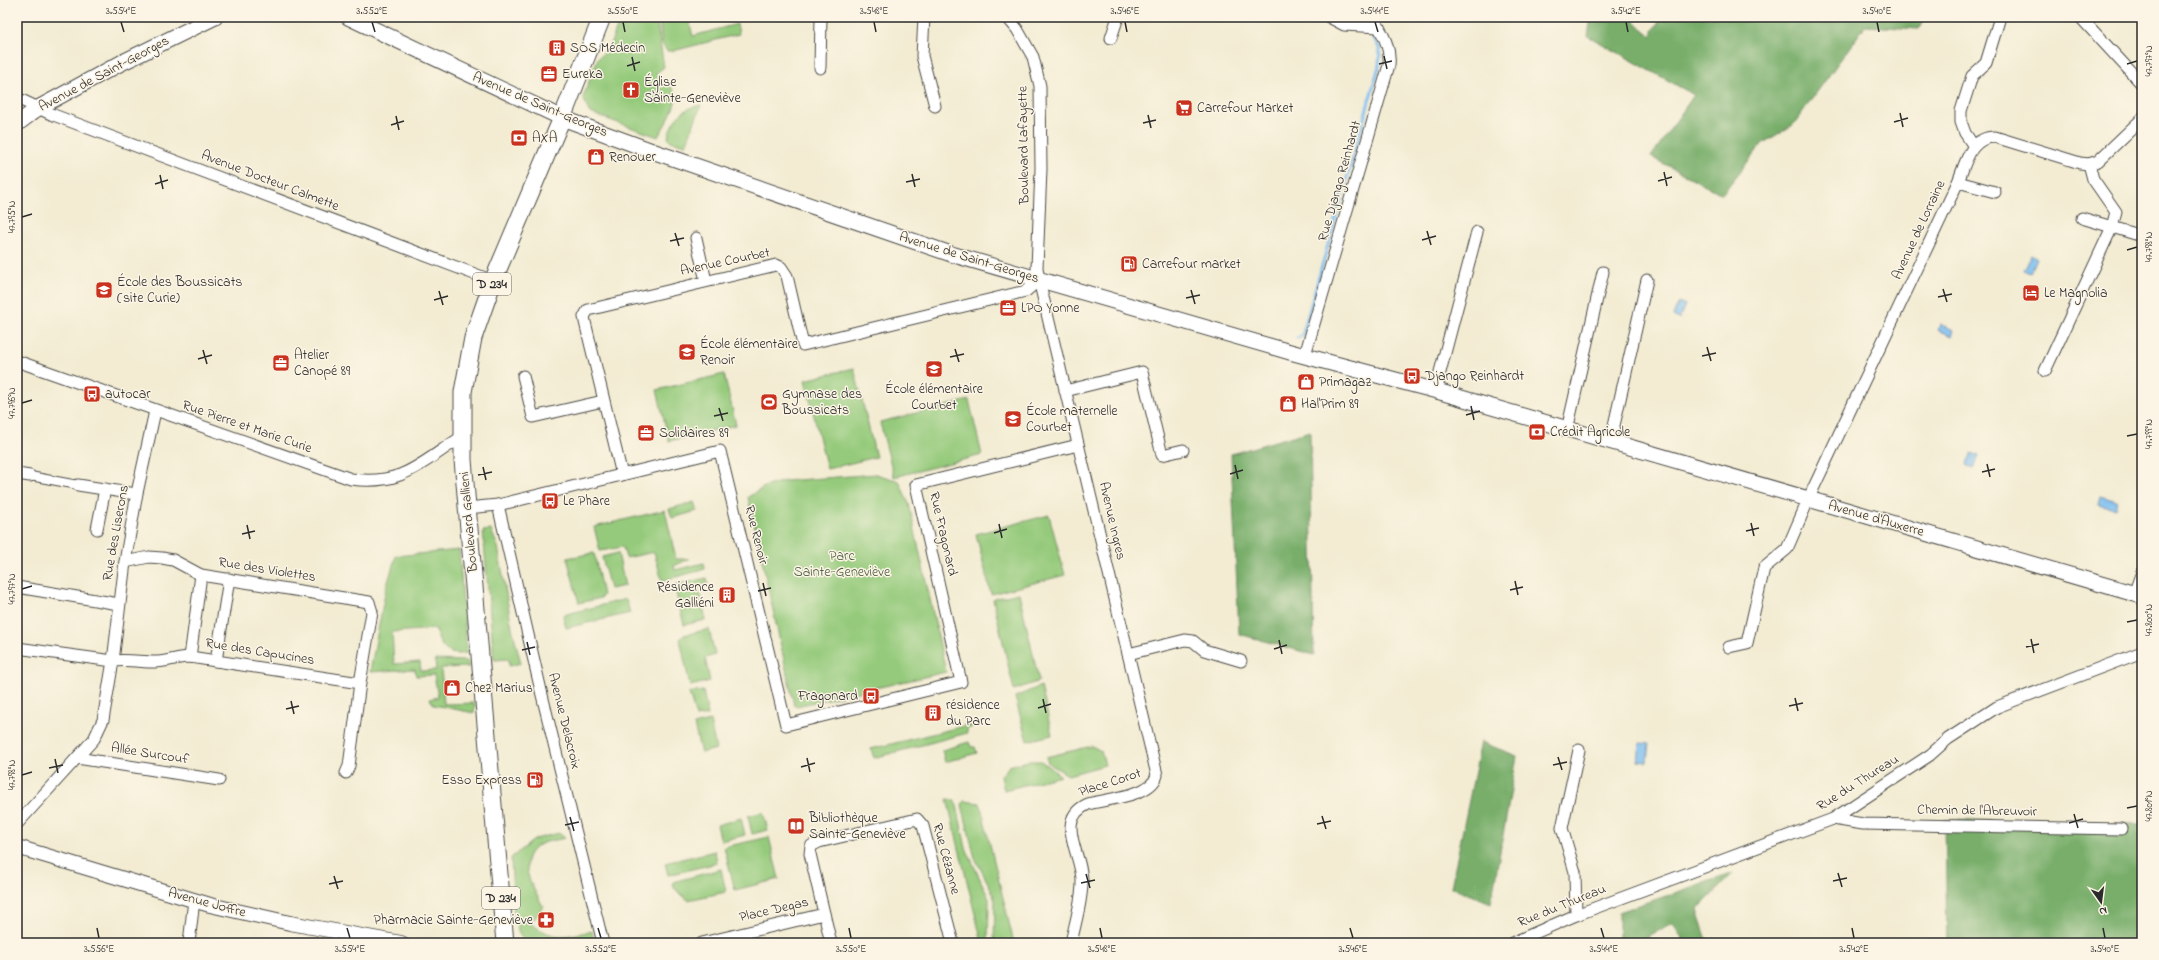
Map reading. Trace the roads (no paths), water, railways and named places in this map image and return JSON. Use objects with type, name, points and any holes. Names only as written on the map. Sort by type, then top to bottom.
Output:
[{"type":"main road","name":"Avenue de Saint-Georges","points":[[17,124],[38,108],[121,63],[215,17]]},
{"type":"main road","name":"Avenue de Saint-Georges","points":[[348,17],[562,118],[882,230],[1039,280],[1436,391],[1610,443]]},
{"type":"main road","name":"D 234","points":[[562,118],[602,17]]},
{"type":"main road","name":"Boulevard Gallieni","points":[[504,943],[467,508],[462,438],[463,392],[473,338],[493,281],[562,118]]},
{"type":"main road","name":"Avenue d'Auxerre","points":[[1610,443],[2138,595]]},
{"type":"street","points":[[820,68],[821,17]]},
{"type":"street","points":[[924,17],[922,56],[935,106]]},
{"type":"street","name":"Boulevard Lafayette","points":[[1007,17],[1017,29],[1033,57],[1040,86],[1041,169],[1037,268],[1039,280]]},
{"type":"street","points":[[1111,38],[1118,17]]},
{"type":"street","points":[[1329,17],[1344,25],[1379,27]]},
{"type":"street","name":"Rue Django Reinhardt","points":[[1305,355],[1389,65],[1390,53],[1373,17]]},
{"type":"street","points":[[2000,17],[1986,62],[1972,76],[1962,111],[1961,122],[1973,145],[1987,137],[1995,136],[2080,163],[2089,164],[2098,160],[2142,120]]},
{"type":"street","points":[[2083,17],[2082,20],[2142,84]]},
{"type":"street","name":"Avenue Docteur Calmette","points":[[17,98],[51,114],[493,281]]},
{"type":"street","name":"Avenue de Lorraine","points":[[1729,647],[1748,643],[1764,568],[1787,549],[1808,500],[1958,182],[1973,145]]},
{"type":"street","points":[[2045,371],[2112,227],[2116,212],[2092,179],[2089,164]]},
{"type":"street","points":[[1958,182],[1995,192]]},
{"type":"street","points":[[2082,218],[2142,236]]},
{"type":"street","points":[[1436,391],[1477,232]]},
{"type":"street","points":[[696,238],[706,281]]},
{"type":"street","name":"Avenue Courbet","points":[[622,475],[585,322],[585,313],[592,308],[770,266],[781,267],[787,276],[803,345],[1026,290],[1039,280]]},
{"type":"street","points":[[1567,430],[1603,272]]},
{"type":"street","name":"Avenue Ingres","points":[[1039,280],[1128,654],[1157,769]]},
{"type":"street","points":[[1610,443],[1647,280]]},
{"type":"street","name":"Rue Pierre et Marie Curie","points":[[17,361],[342,476],[361,480],[389,479],[405,474],[462,438]]},
{"type":"street","points":[[1065,391],[1142,372],[1162,455],[1183,450]]},
{"type":"street","points":[[523,376],[533,417],[603,401]]},
{"type":"street","name":"Rue des Liserons","points":[[17,824],[94,739],[103,720],[113,661],[119,604],[136,494],[155,411]]},
{"type":"street","name":"Rue Fragonard","points":[[962,682],[916,486],[1078,445]]},
{"type":"street","name":"Rue Renoir","points":[[467,508],[498,505],[720,452],[786,725],[962,682]]},
{"type":"street","points":[[17,474],[136,494]]},
{"type":"street","points":[[97,529],[104,489]]},
{"type":"street","name":"Avenue Delacroix","points":[[498,505],[539,683],[603,943]]},
{"type":"street","name":"Rue des Violettes","points":[[125,562],[150,557],[162,558],[173,560],[201,575],[365,600],[372,608],[368,641],[360,683]]},
{"type":"street","points":[[2138,595],[2142,572]]},
{"type":"street","points":[[190,657],[201,575]]},
{"type":"street","points":[[216,661],[229,579]]},
{"type":"street","points":[[17,587],[119,604]]},
{"type":"street","points":[[1128,654],[1185,640],[1193,642],[1204,650],[1241,661]]},
{"type":"street","name":"Rue des Capucines","points":[[17,648],[113,661],[124,659],[156,662],[177,657],[190,657],[360,683]]},
{"type":"street","name":"Rue du Thureau","points":[[1512,943],[1576,915],[1833,819],[1930,755],[1948,739],[1997,708],[2142,652]]},
{"type":"street","points":[[346,773],[349,766],[360,683]]},
{"type":"street","points":[[1576,915],[1575,872],[1562,828],[1579,750]]},
{"type":"street","name":"Allée Surcouf","points":[[77,758],[219,780]]},
{"type":"street","name":"Place Corot","points":[[1071,943],[1082,884],[1072,834],[1072,819],[1081,807],[1088,804],[1148,789],[1156,781],[1157,769]]},
{"type":"street","name":"Rue Cézanne","points":[[824,914],[810,854],[812,846],[819,842],[916,819],[923,826],[953,943]]},
{"type":"street","name":"Chemin de l'Abreuvoir","points":[[1833,819],[1863,824],[2121,829]]},
{"type":"street","name":"Avenue Joffre","points":[[17,847],[194,900],[290,923],[400,943]]},
{"type":"street","points":[[189,943],[194,900]]},
{"type":"street","name":"Place Degas","points":[[702,943],[824,914],[831,943]]},
{"type":"water","points":[[2031,255],[2037,259],[2031,273],[2024,270]]},
{"type":"water","points":[[1679,302],[1685,305],[1679,319],[1673,316]]},
{"type":"water","points":[[1940,324],[1954,330],[1952,336],[1938,330]]},
{"type":"water","points":[[1972,453],[1979,456],[1974,469],[1966,465]]},
{"type":"water","points":[[2100,496],[2117,501],[2115,508],[2098,504]]},
{"type":"water","points":[[1640,743],[1649,744],[1647,762],[1638,761]]},
{"type":"waterway","points":[[1297,338],[1302,336],[1379,66],[1380,50],[1372,34]]},
{"type":"place","name":"SOS Médecin","points":[[557,48]]},
{"type":"place","name":"Eureka","points":[[549,74]]},
{"type":"place","name":"Église Sainte-Geneviève","points":[[631,90]]},
{"type":"place","name":"Carrefour Market","points":[[1184,108]]},
{"type":"place","name":"AXA","points":[[519,138]]},
{"type":"place","name":"Renouer","points":[[596,157]]},
{"type":"place","name":"Carrefour market","points":[[1129,264]]},
{"type":"place","name":"École des Boussicats (site Curie)","points":[[104,290]]},
{"type":"place","name":"Le Magnolia","points":[[2031,293]]},
{"type":"place","name":"LPO Yonne","points":[[1008,308]]},
{"type":"place","name":"École élémentaire Renoir","points":[[687,352]]},
{"type":"place","name":"Atelier Canopé 89","points":[[281,363]]},
{"type":"place","name":"École élémentaire Courbet","points":[[934,369]]},
{"type":"place","name":"Django Reinhardt","points":[[1412,376]]},
{"type":"place","name":"Primagaz","points":[[1306,382]]},
{"type":"place","name":"autocar","points":[[92,394]]},
{"type":"place","name":"Gymnase des Boussicats","points":[[769,402]]},
{"type":"place","name":"Hal'Prim 89","points":[[1288,404]]},
{"type":"place","name":"École maternelle Courbet","points":[[1013,419]]},
{"type":"place","name":"Crédit Agricole","points":[[1537,432]]},
{"type":"place","name":"Solidaires 89","points":[[646,433]]},
{"type":"place","name":"Le Phare","points":[[550,501]]},
{"type":"place","name":"Résidence Galliéni","points":[[727,595]]},
{"type":"place","name":"Chez Marius","points":[[452,688]]},
{"type":"place","name":"Fragonard","points":[[871,696]]},
{"type":"place","name":"résidence du Parc","points":[[933,713]]},
{"type":"place","name":"Esso Express","points":[[535,780]]},
{"type":"place","name":"Bibliothèque Sainte-Geneviève","points":[[796,826]]},
{"type":"place","name":"Pharmacie Sainte-Geneviève","points":[[546,920]]},
{"type":"park label","name":"Parc Sainte-Geneviève","points":[[842,564]]}]
